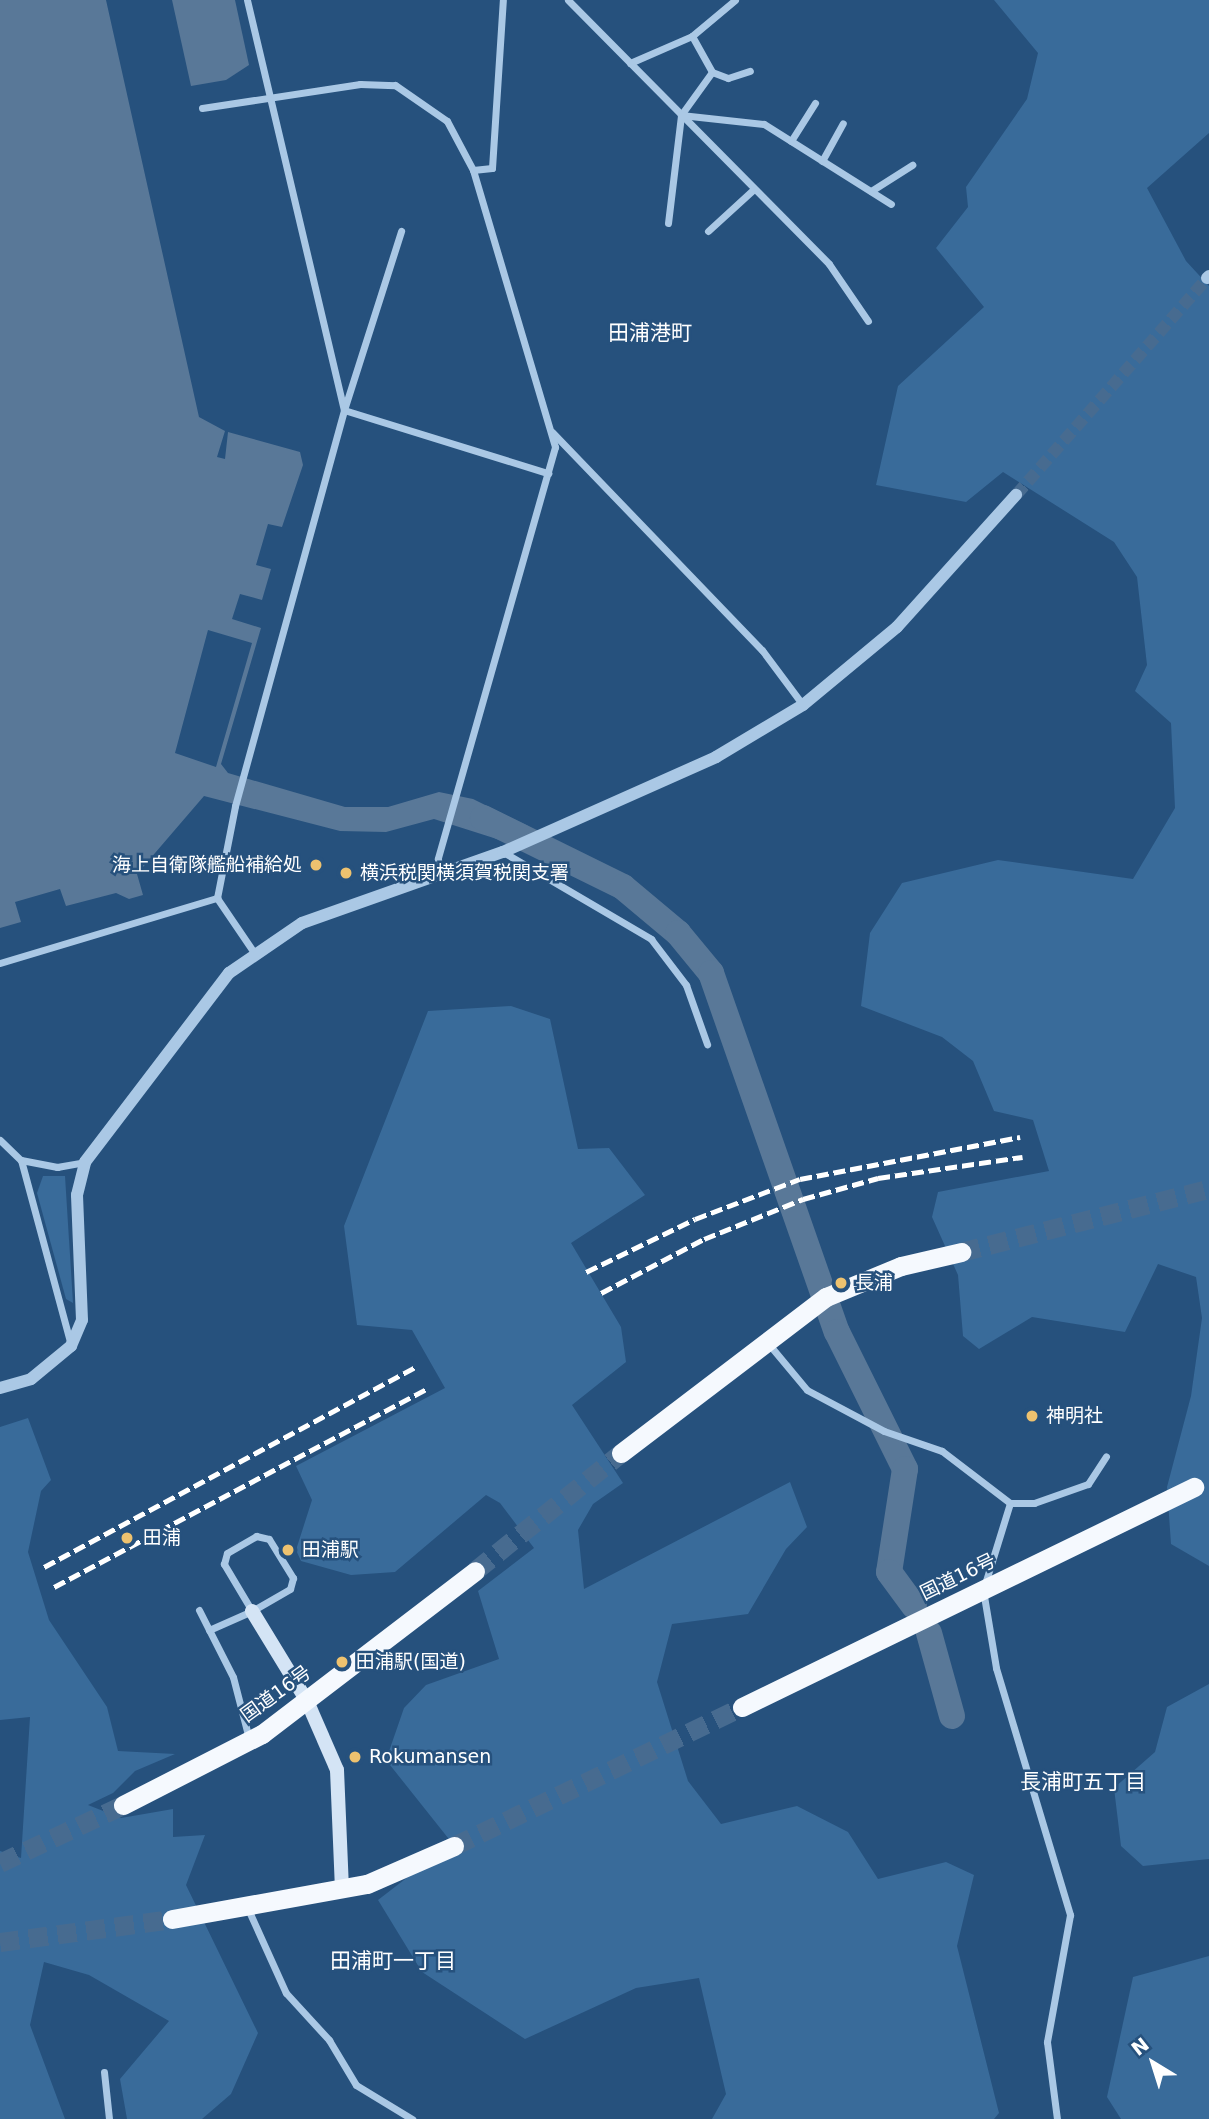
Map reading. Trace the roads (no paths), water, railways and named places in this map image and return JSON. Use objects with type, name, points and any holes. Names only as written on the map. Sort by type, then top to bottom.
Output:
[{"type":"highway","points":[[621,1453],[765,1338],[826,1297],[901,1266],[961,1252]]},
{"type":"highway","name":"国道16号","points":[[742,1707],[1194,1488]]},
{"type":"highway","name":"国道16号","points":[[123,1805],[249,1742],[307,1701],[475,1571]]},
{"type":"highway","points":[[172,1919],[248,1909],[342,1891],[454,1846]]},
{"type":"main road","points":[[253,1611],[307,1701],[337,1770],[342,1891]]},
{"type":"street","points":[[247,0],[268,100],[344,410]]},
{"type":"street","points":[[473,170],[492,168],[503,0]]},
{"type":"street","points":[[568,0],[829,264],[868,321]]},
{"type":"street","points":[[630,63],[692,36],[735,0]]},
{"type":"street","points":[[692,36],[712,72],[729,79],[750,71]]},
{"type":"street","points":[[667,223],[681,115],[712,72]]},
{"type":"street","points":[[202,108],[360,84],[395,85],[447,121],[473,170],[552,431],[548,473],[438,859],[441,877]]},
{"type":"street","points":[[792,141],[815,103]]},
{"type":"street","points":[[681,115],[764,124],[891,204]]},
{"type":"street","points":[[822,161],[843,123]]},
{"type":"street","points":[[871,191],[912,165]]},
{"type":"street","points":[[708,231],[754,189]]},
{"type":"street","points":[[255,954],[217,898],[235,806],[344,410],[401,231]]},
{"type":"street","points":[[344,410],[548,473]]},
{"type":"street","points":[[552,431],[762,650],[803,705]]},
{"type":"street","points":[[0,1388],[31,1379],[71,1346],[82,1320],[77,1195],[85,1162],[229,973],[302,923],[441,877],[507,850],[716,757],[803,705],[897,627],[1016,495]]},
{"type":"street","points":[[507,850],[651,939],[685,985],[707,1044]]},
{"type":"street","points":[[0,963],[217,898]]},
{"type":"street","points":[[0,1140],[21,1160],[71,1346]]},
{"type":"street","points":[[21,1160],[57,1167],[85,1162]]},
{"type":"street","points":[[765,1338],[807,1390],[884,1431],[942,1451],[1010,1503],[1034,1503],[1088,1484],[1106,1456]]},
{"type":"street","points":[[1010,1503],[983,1590],[996,1668],[1070,1915],[1047,2042],[1057,2119]]},
{"type":"street","points":[[209,1630],[253,1611],[289,1589],[293,1578],[269,1539],[256,1536],[227,1553],[224,1564],[253,1611]]},
{"type":"street","points":[[198,1611],[242,1703],[249,1742]]},
{"type":"street","points":[[248,1909],[286,1993],[329,2040],[356,2085],[412,2119]]},
{"type":"street","points":[[104,2072],[109,2119]]},
{"type":"waterway","points":[[483,818],[623,887],[678,933],[711,973],[837,1332],[905,1469],[889,1572],[914,1606]]},
{"type":"waterway","points":[[929,1633],[952,1716]]},
{"type":"tunnel","points":[[1016,495],[1207,278]]},
{"type":"tunnel","points":[[961,1252],[1209,1189]]},
{"type":"tunnel","points":[[475,1571],[621,1453]]},
{"type":"tunnel","points":[[454,1846],[742,1707]]},
{"type":"tunnel","points":[[0,1863],[123,1805]]},
{"type":"tunnel","points":[[0,1942],[172,1919]]},
{"type":"railway","points":[[586,1272],[695,1219],[800,1179],[1020,1137]]},
{"type":"railway","points":[[601,1293],[704,1239],[803,1199],[878,1178],[1022,1157]]},
{"type":"railway","points":[[44,1567],[415,1367]]},
{"type":"railway","points":[[54,1587],[427,1389]]},
{"type":"place","name":"海上自衛隊艦船補給処","points":[[316,865]]},
{"type":"place","name":"横浜税関横須賀税関支署","points":[[346,873]]},
{"type":"place","name":"長浦","points":[[841,1283]]},
{"type":"place","name":"神明社","points":[[1032,1416]]},
{"type":"place","name":"田浦","points":[[127,1538]]},
{"type":"place","name":"田浦駅","points":[[288,1550]]},
{"type":"place","name":"田浦駅(国道)","points":[[342,1662]]},
{"type":"place","name":"Rokumansen","points":[[355,1757]]},
{"type":"district","name":"田浦港町","points":[[650,333]]},
{"type":"district","name":"長浦町五丁目","points":[[1083,1782]]},
{"type":"district","name":"田浦町一丁目","points":[[393,1961]]}]
